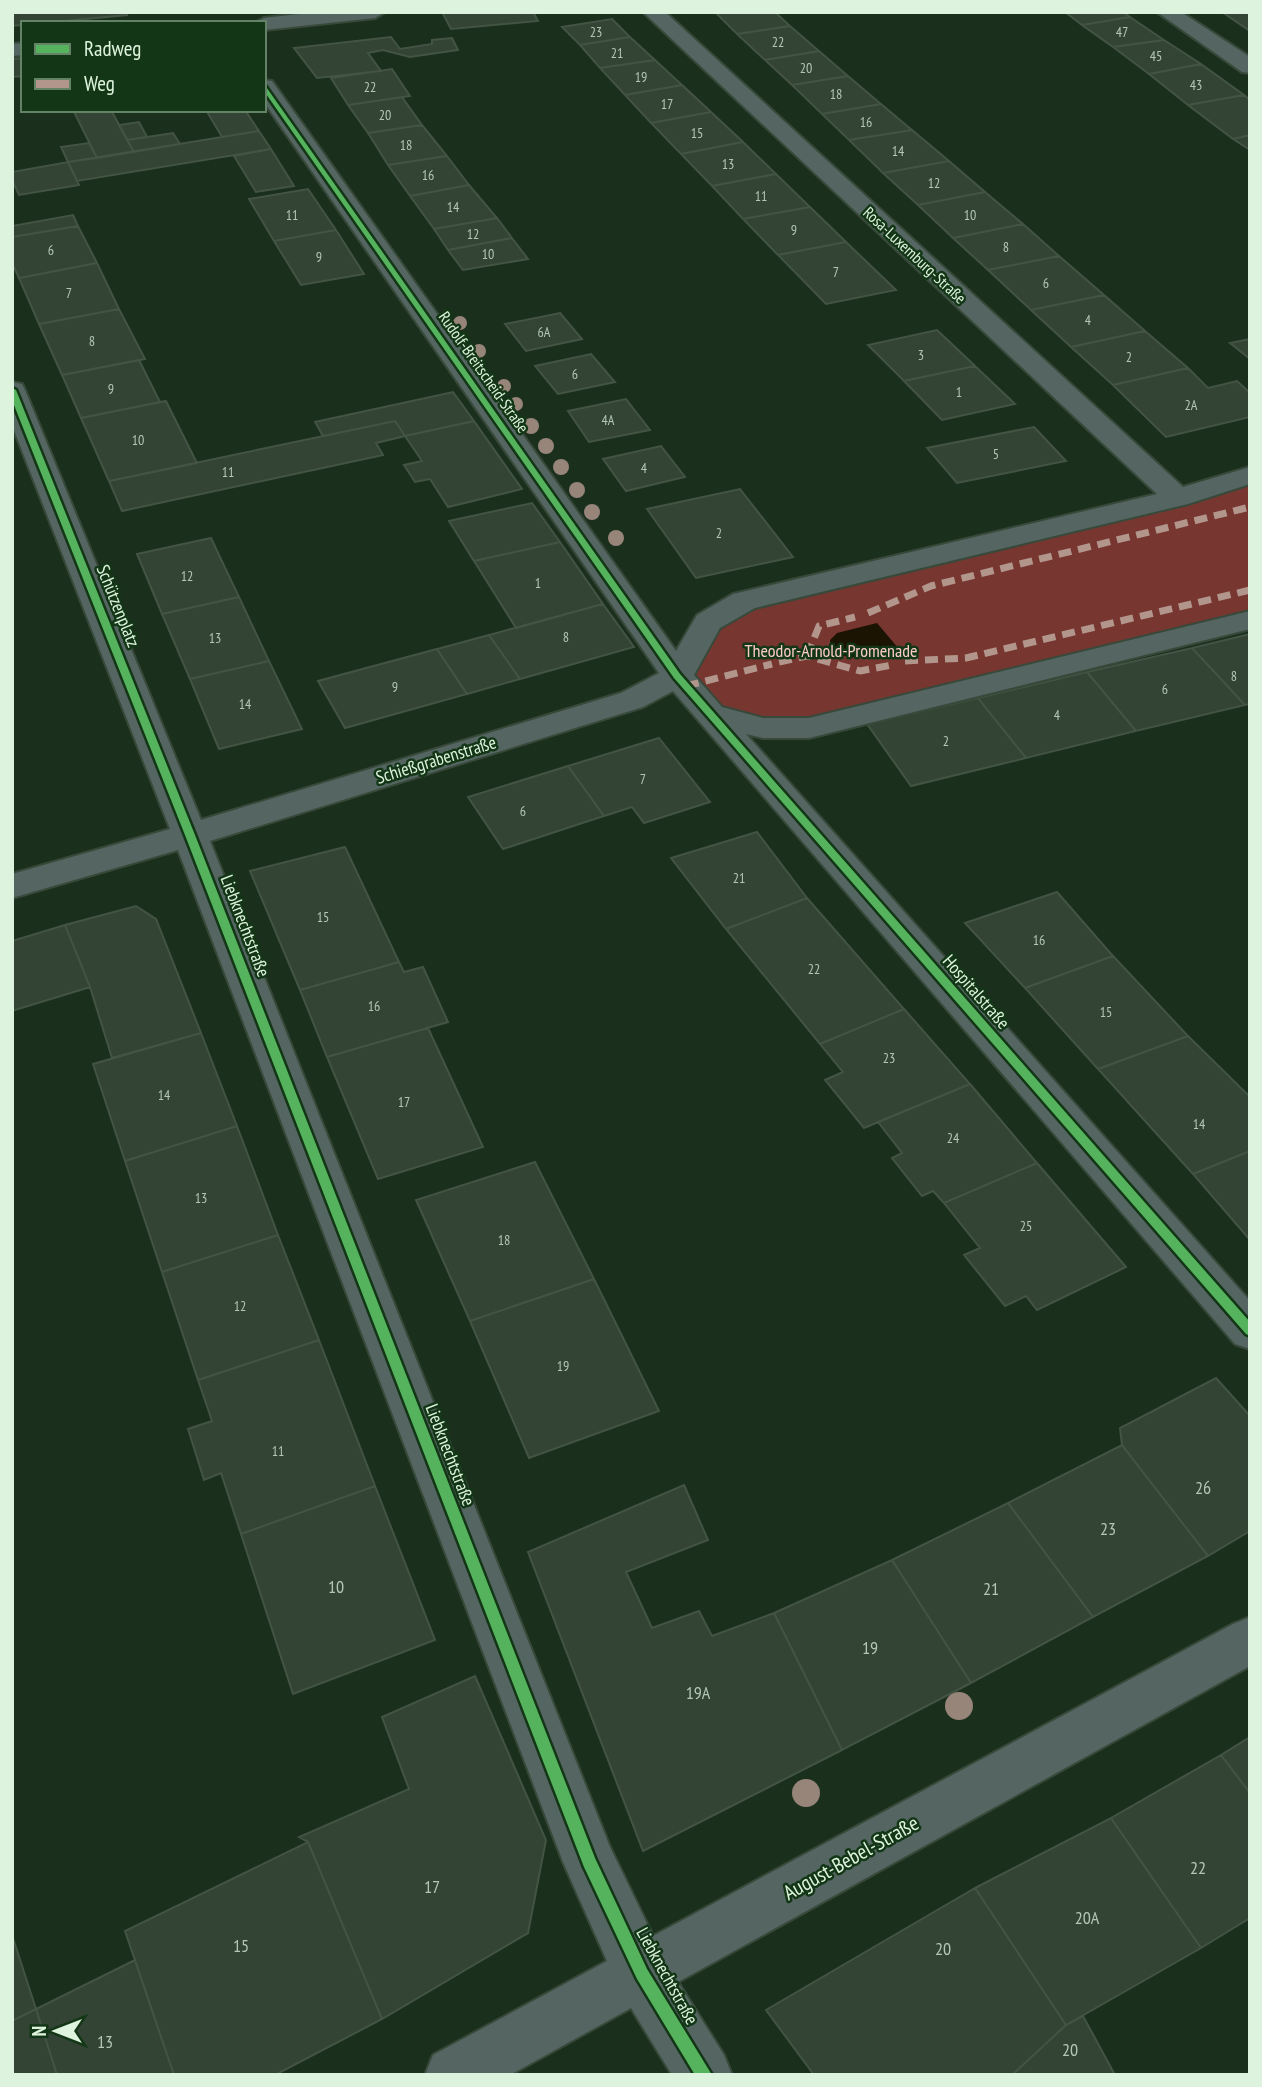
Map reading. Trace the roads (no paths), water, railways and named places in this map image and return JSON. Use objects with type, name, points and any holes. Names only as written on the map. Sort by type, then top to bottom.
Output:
[{"type":"street","points":[[266,24],[375,12]]},
{"type":"street","name":"Rosa-Luxemburg-Straße","points":[[653,12],[1178,498]]},
{"type":"street","points":[[1167,12],[1250,67]]},
{"type":"street","name":"Rudolf-Breitscheid-Straße","points":[[266,89],[677,676]]},
{"type":"street","name":"Schützenplatz","points":[[12,390],[190,835]]},
{"type":"street","points":[[677,676],[708,622],[744,601],[1178,498],[1250,474]]},
{"type":"street","points":[[710,714],[763,728],[809,728],[1250,620]]},
{"type":"street","name":"Hospitalstraße","points":[[677,676],[1250,1331]]},
{"type":"street","name":"Schießgrabenstraße","points":[[190,835],[632,700],[677,676]]},
{"type":"street","points":[[12,886],[190,835]]},
{"type":"street","name":"Liebknechtstraße","points":[[190,835],[589,1862],[642,1973],[704,2075]]},
{"type":"street","name":"August-Bebel-Straße","points":[[453,2075],[1250,1640]]},
{"type":"park label","name":"Theodor-Arnold-Promenade","points":[[831,651]]}]
